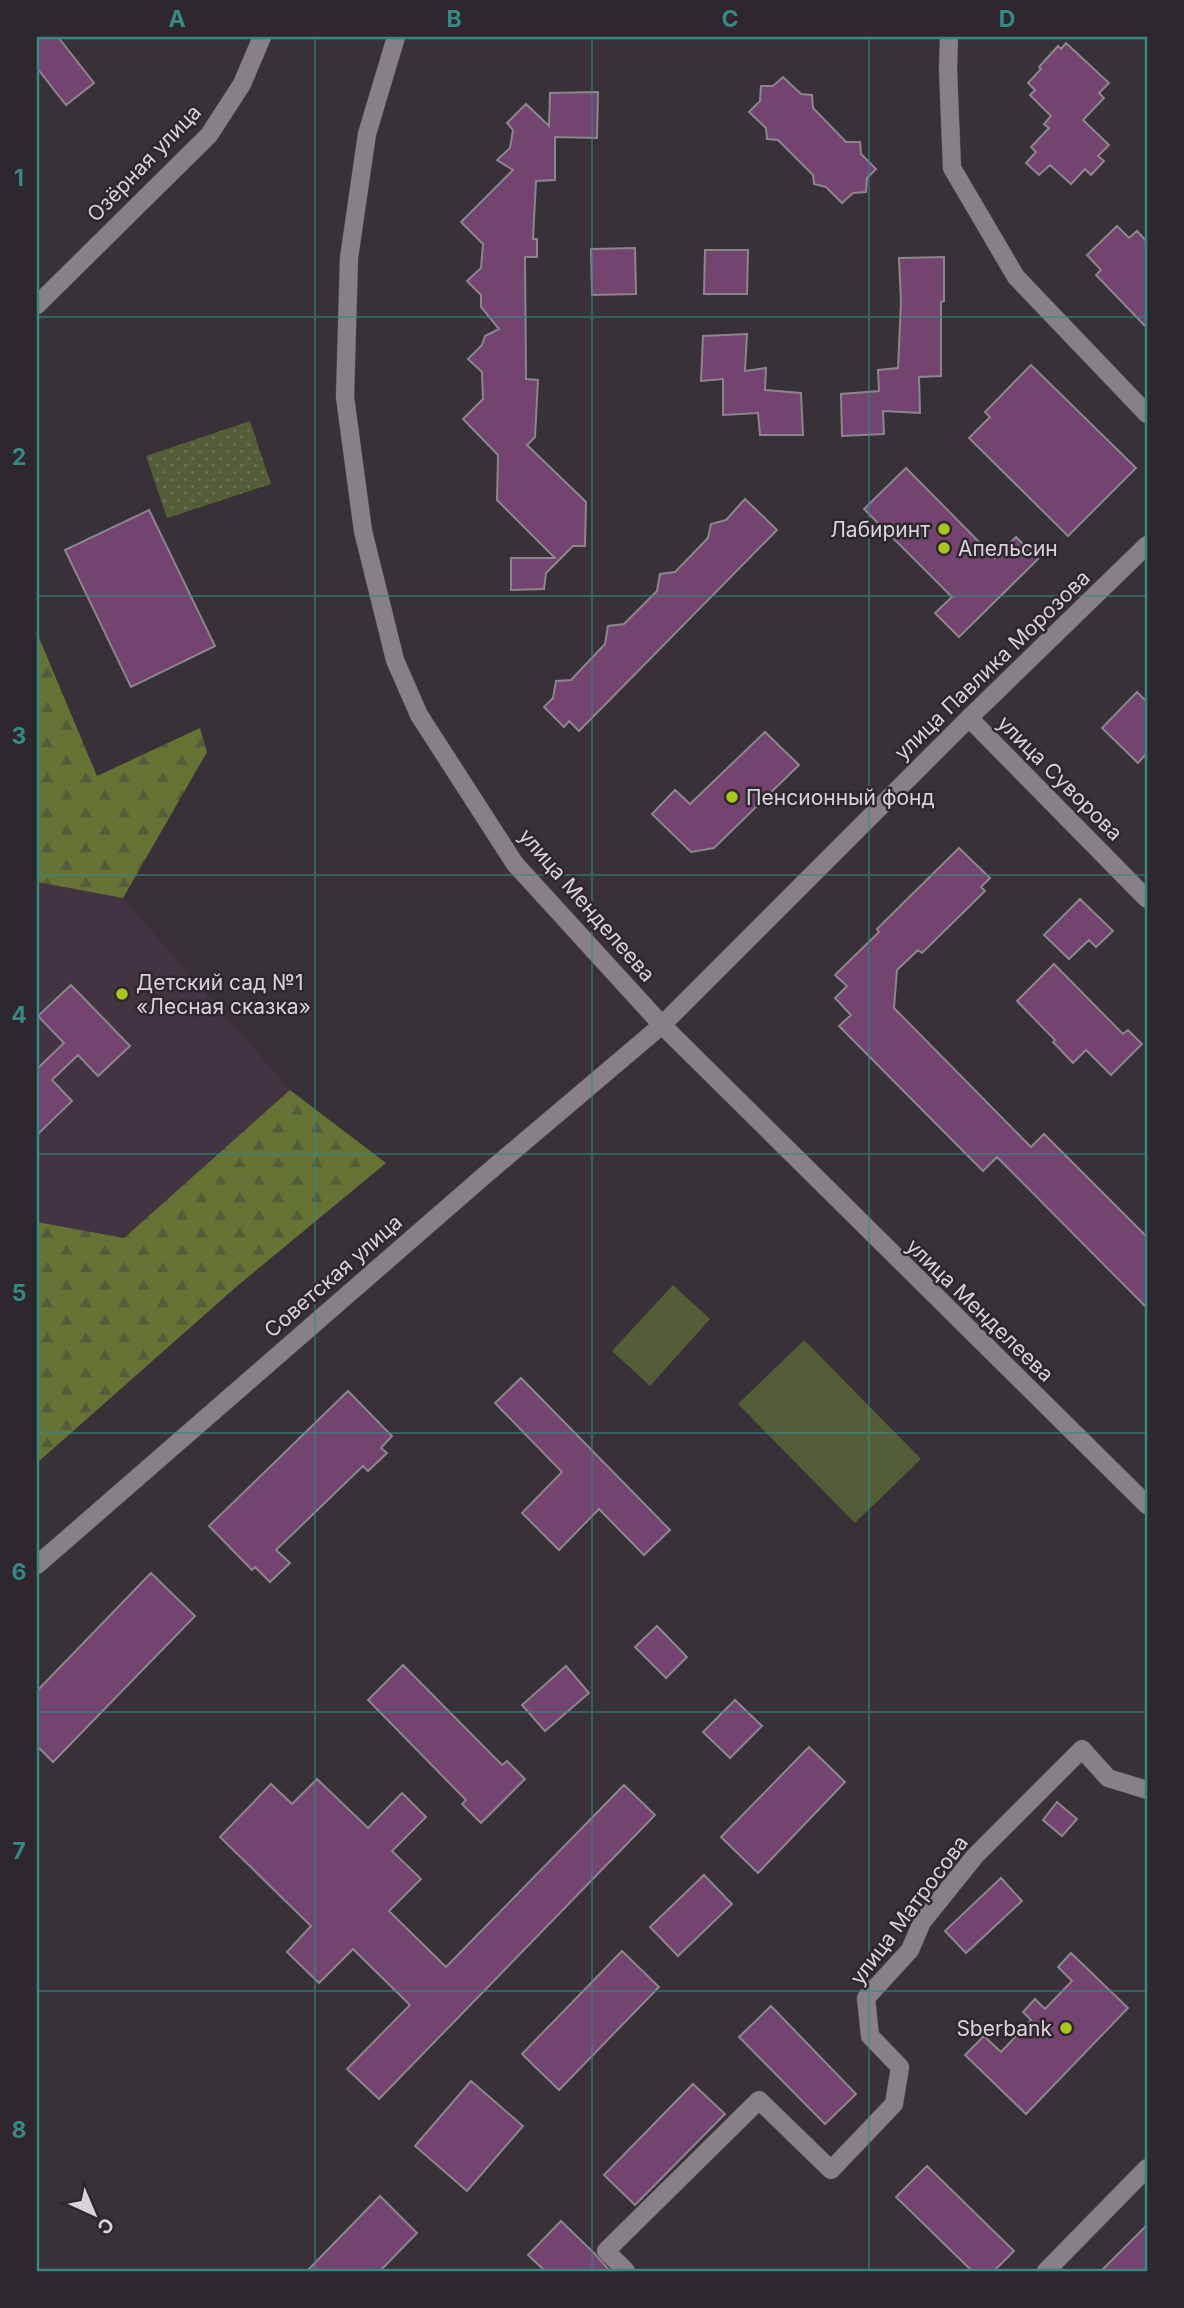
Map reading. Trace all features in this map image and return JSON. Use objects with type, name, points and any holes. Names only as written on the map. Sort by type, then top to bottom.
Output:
[{"type":"street","name":"Озёрная улица","points":[[37,305],[209,135],[242,84],[262,37]]},
{"type":"street","name":"улица Менделеева","points":[[396,37],[367,134],[349,258],[345,397],[363,531],[395,660],[419,715],[515,864],[662,1025],[1147,1505]]},
{"type":"street","points":[[949,37],[952,168],[1016,277],[1147,415]]},
{"type":"street","name":"улица Павлика Морозова","points":[[662,1025],[969,718],[1147,545]]},
{"type":"street","name":"улица Суворова","points":[[969,718],[1147,899]]},
{"type":"street","name":"Советская улица","points":[[37,1565],[474,1184],[662,1025]]},
{"type":"street","name":"улица Матросова","points":[[626,2271],[606,2251],[759,2100],[831,2170],[894,2104],[900,2067],[870,2036],[866,1998],[910,1950],[922,1922],[975,1856],[1082,1749],[1108,1778],[1147,1790]]},
{"type":"street","points":[[1046,2271],[1147,2168]]},
{"type":"shaded area","name":"Детский сад №1 «Лесная сказка»","points":[[37,882],[123,898],[290,1090],[124,1238],[37,1222]]},
{"type":"green space","points":[[250,421],[271,484],[167,518],[146,456]]},
{"type":"green space","points":[[37,633],[97,776],[200,728],[207,752],[123,898],[37,882]]},
{"type":"green space","points":[[290,1090],[386,1163],[236,1287],[37,1463],[37,1222],[124,1238]]},
{"type":"green space","points":[[673,1285],[710,1319],[650,1386],[612,1351]]},
{"type":"green space","points":[[804,1340],[921,1459],[855,1523],[738,1404]]},
{"type":"building","points":[[37,37],[58,37],[94,83],[66,105],[37,68]]},
{"type":"building","points":[[1066,43],[1109,83],[1099,93],[1104,98],[1083,120],[1109,145],[1098,156],[1104,161],[1091,175],[1085,169],[1071,184],[1050,165],[1039,175],[1026,163],[1036,152],[1031,147],[1049,128],[1044,124],[1051,116],[1030,95],[1035,90],[1028,83],[1058,46],[1061,49]]},
{"type":"building","points":[[783,77],[801,94],[812,95],[813,108],[846,142],[860,142],[861,154],[876,169],[867,178],[866,192],[853,193],[842,203],[826,187],[814,184],[813,175],[778,140],[767,139],[766,128],[749,112],[760,101],[761,86],[773,86]]},
{"type":"building","points":[[598,92],[597,138],[555,137],[555,180],[536,181],[533,239],[537,239],[537,257],[525,257],[526,379],[538,380],[535,437],[527,445],[586,502],[585,546],[573,546],[546,573],[544,589],[511,590],[511,558],[555,558],[497,500],[498,455],[463,419],[483,399],[482,372],[468,359],[482,345],[485,336],[499,329],[481,307],[481,295],[467,281],[481,268],[483,244],[461,222],[513,170],[497,160],[510,148],[513,130],[507,123],[526,104],[549,126],[550,93]]},
{"type":"building","points":[[1117,226],[1129,238],[1137,231],[1147,242],[1147,328],[1096,275],[1101,270],[1087,255]]},
{"type":"building","points":[[635,248],[636,294],[592,295],[591,249]]},
{"type":"building","points":[[705,250],[748,250],[747,294],[704,294]]},
{"type":"building","points":[[944,257],[941,376],[919,377],[920,413],[883,411],[884,434],[842,436],[841,394],[879,391],[878,370],[898,368],[901,302],[899,258]]},
{"type":"building","points":[[747,334],[745,371],[766,368],[765,390],[801,393],[803,435],[760,435],[758,413],[723,415],[723,379],[701,381],[703,336]]},
{"type":"building","points":[[1031,365],[1136,468],[1068,536],[969,438],[990,417],[985,412]]},
{"type":"building","name":"Апельсин","points":[[906,468],[995,558],[1016,537],[1038,559],[959,637],[935,613],[952,597],[864,509]]},
{"type":"building","points":[[745,499],[777,530],[579,731],[569,721],[564,727],[544,707],[553,698],[556,681],[571,680],[605,644],[608,626],[624,624],[657,591],[660,574],[675,572],[708,538],[711,524],[726,520]]},
{"type":"building","points":[[149,510],[215,646],[131,687],[65,550]]},
{"type":"building","points":[[1137,692],[1147,702],[1147,753],[1138,763],[1102,728]]},
{"type":"building","name":"Пенсионный фонд","points":[[765,732],[799,765],[714,848],[691,852],[652,814],[675,790],[690,804]]},
{"type":"building","points":[[959,848],[990,878],[981,887],[985,891],[922,953],[918,950],[897,970],[894,1008],[1031,1147],[1044,1134],[1147,1237],[1147,1308],[997,1157],[983,1171],[839,1026],[851,1015],[835,998],[847,986],[835,975]]},
{"type":"building","points":[[1080,899],[1113,931],[1096,947],[1089,940],[1069,959],[1044,935]]},
{"type":"building","points":[[1054,964],[1123,1034],[1128,1030],[1142,1044],[1111,1075],[1086,1050],[1073,1063],[1017,1001]]},
{"type":"building","points":[[71,985],[130,1046],[98,1076],[78,1055],[52,1080],[72,1101],[37,1135],[37,1065],[39,1067],[64,1043],[38,1016]]},
{"type":"building","points":[[521,1378],[670,1530],[644,1555],[599,1509],[559,1550],[522,1513],[562,1472],[495,1403]]},
{"type":"building","points":[[348,1391],[392,1436],[381,1448],[387,1453],[368,1471],[363,1466],[276,1550],[290,1563],[270,1582],[255,1567],[252,1570],[209,1526]]},
{"type":"building","points":[[151,1573],[195,1616],[53,1762],[37,1746],[37,1691]]},
{"type":"building","points":[[657,1626],[687,1657],[666,1678],[635,1647]]},
{"type":"building","points":[[403,1665],[502,1765],[507,1761],[525,1779],[481,1823],[462,1804],[466,1800],[368,1700]]},
{"type":"building","points":[[566,1666],[589,1693],[545,1731],[522,1705]]},
{"type":"building","points":[[735,1700],[762,1726],[730,1758],[703,1732]]},
{"type":"building","points":[[809,1747],[845,1782],[758,1873],[721,1837]]},
{"type":"building","points":[[317,1779],[368,1828],[402,1793],[426,1817],[392,1851],[421,1879],[389,1911],[446,1967],[624,1785],[655,1815],[379,2099],[347,2069],[410,2005],[353,1949],[319,1983],[287,1952],[311,1926],[220,1837],[271,1784],[292,1804]]},
{"type":"building","points":[[1057,1802],[1077,1819],[1062,1836],[1043,1820]]},
{"type":"building","points":[[704,1875],[732,1904],[678,1956],[650,1927]]},
{"type":"building","points":[[1001,1878],[1022,1901],[966,1953],[945,1931]]},
{"type":"building","points":[[622,1951],[659,1987],[559,2090],[522,2054]]},
{"type":"building","name":"Sberbank","points":[[1071,1953],[1128,2008],[1026,2114],[965,2055],[984,2036],[1001,2052],[1031,2020],[1023,2012],[1035,1999],[1045,2009],[1072,1981],[1058,1967]]},
{"type":"building","points":[[771,2006],[856,2094],[825,2124],[739,2037]]},
{"type":"building","points":[[471,2081],[523,2126],[467,2191],[415,2146]]},
{"type":"building","points":[[693,2084],[725,2114],[635,2205],[604,2175]]},
{"type":"building","points":[[927,2166],[1014,2251],[994,2271],[972,2271],[896,2197]]},
{"type":"building","points":[[380,2196],[417,2233],[380,2271],[307,2271]]},
{"type":"building","points":[[561,2221],[610,2271],[545,2271],[528,2255]]},
{"type":"building","points":[[1147,2225],[1147,2271],[1101,2271]]},
{"type":"place","name":"Лабиринт","points":[[944,529]]},
{"type":"place","name":"Апельсин","points":[[944,548]]},
{"type":"place","name":"Пенсионный фонд","points":[[732,797]]},
{"type":"place","name":"Детский сад №1 «Лесная сказка»","points":[[122,994]]},
{"type":"place","name":"Sberbank","points":[[1066,2028]]}]
